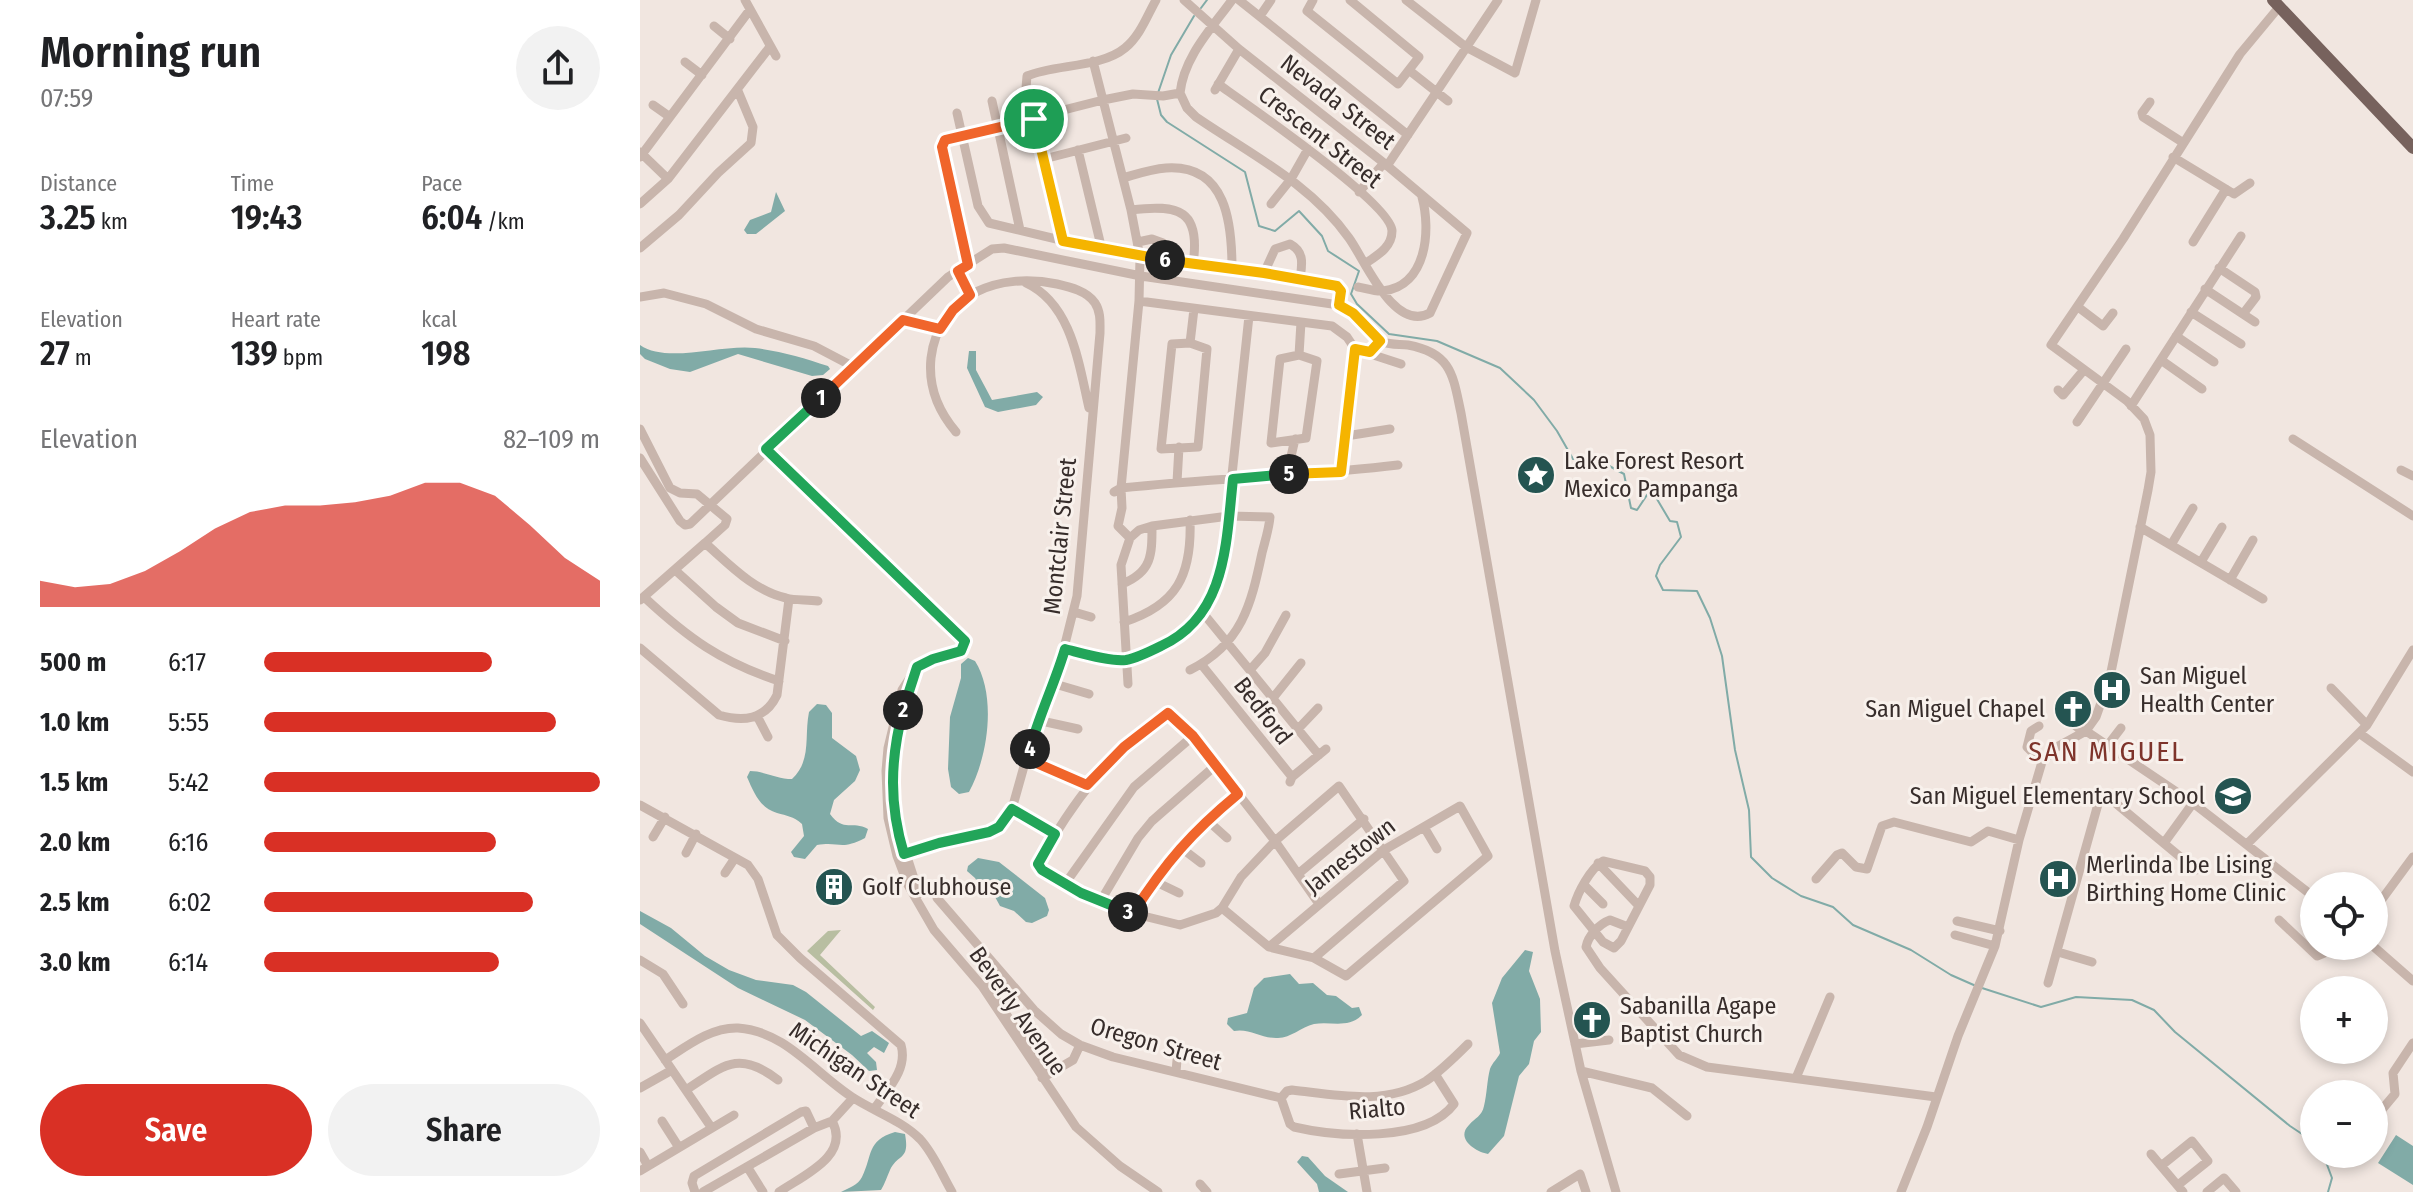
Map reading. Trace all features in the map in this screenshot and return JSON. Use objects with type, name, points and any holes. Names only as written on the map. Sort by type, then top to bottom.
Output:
[{"type":"main road","points":[[2276,3],[2413,148]]},
{"type":"street","points":[[640,204],[668,179],[773,52],[745,0]]},
{"type":"street","points":[[1063,241],[1026,88],[1027,76],[1120,52],[1127,47],[1156,0]]},
{"type":"street","points":[[1232,0],[1187,64],[1180,93],[1187,108],[1309,193],[1336,221],[1382,291]]},
{"type":"street","points":[[1239,0],[1408,135]]},
{"type":"street","points":[[1260,16],[1271,0]]},
{"type":"street","points":[[1313,0],[1307,11],[1398,84],[1419,57],[1350,0]]},
{"type":"street","points":[[1406,0],[1466,47],[1515,73],[1536,0]]},
{"type":"street","points":[[1359,192],[1408,135],[1493,2]]},
{"type":"street","name":"Nevada Street","points":[[1188,3],[1239,49],[1467,233],[1430,313],[1421,317],[1402,312],[1388,301],[1382,291]]},
{"type":"street","points":[[1901,1192],[2000,931],[2019,840],[2042,762],[2055,748],[2084,731],[2096,717],[2110,677],[2151,472],[2150,435],[2144,419],[2103,383],[2051,345],[2276,3]]},
{"type":"street","points":[[668,179],[641,154],[749,11]]},
{"type":"street","points":[[714,26],[730,39]]},
{"type":"street","name":"Crescent Street","points":[[1239,49],[1216,87],[1308,149],[1377,206],[1392,228],[1387,248],[1366,263]]},
{"type":"street","points":[[1093,61],[1140,257],[1139,301],[1118,490],[1122,508],[1118,526],[1129,540]]},
{"type":"street","points":[[685,62],[702,75]]},
{"type":"street","points":[[1410,71],[1448,101]]},
{"type":"street","points":[[640,248],[679,215],[751,143],[753,127],[738,91]]},
{"type":"street","points":[[968,265],[942,147],[945,140],[1103,100],[1180,93]]},
{"type":"street","points":[[992,101],[1020,230]]},
{"type":"street","points":[[2150,102],[2142,113],[2143,117],[2182,142]]},
{"type":"street","points":[[653,105],[670,117]]},
{"type":"street","points":[[957,113],[978,206],[985,220],[996,226],[1140,257],[1337,286],[1341,291],[1339,305]]},
{"type":"street","points":[[1044,159],[1126,138]]},
{"type":"street","points":[[1271,204],[1291,179],[1308,149]]},
{"type":"street","points":[[1078,150],[1102,250]]},
{"type":"street","points":[[2173,157],[2234,194],[2250,183]]},
{"type":"street","points":[[1123,178],[1174,168],[1190,172],[1209,183],[1218,191],[1227,209],[1232,269]]},
{"type":"street","points":[[2193,242],[2226,189]]},
{"type":"street","points":[[1358,287],[1382,291],[1409,278],[1420,260],[1428,229],[1421,195]]},
{"type":"street","points":[[1131,210],[1167,207],[1181,213],[1192,226],[1193,264]]},
{"type":"street","points":[[2131,406],[2241,236]]},
{"type":"street","points":[[1138,242],[1152,239],[1163,243],[1164,260]]},
{"type":"street","points":[[1264,273],[1275,249],[1290,244],[1302,258],[1300,279]]},
{"type":"street","points":[[640,458],[685,525],[690,524],[903,320],[958,271],[992,249],[1004,248],[1141,276],[1339,305],[1353,313],[1380,341],[1411,346],[1436,355],[1453,375],[1518,750],[1575,1044],[1616,1192]]},
{"type":"street","points":[[2219,268],[2255,292],[2256,297],[2243,314]]},
{"type":"street","points":[[958,271],[970,295]]},
{"type":"street","points":[[956,432],[936,401],[931,377],[932,352],[940,329],[953,310],[996,278],[1076,289],[1095,303],[1104,295]]},
{"type":"street","name":"Montclair Street","points":[[1019,280],[1040,292],[1069,330],[1091,416]]},
{"type":"street","points":[[2205,289],[2255,322]]},
{"type":"street","points":[[640,297],[664,293],[706,304],[756,329],[814,346],[854,367]]},
{"type":"street","points":[[1139,301],[1338,329],[1355,349],[1401,364]]},
{"type":"street","name":"Montclair Street","points":[[1012,809],[1037,720],[1055,684],[1074,612],[1085,523],[1100,323],[1095,303]]},
{"type":"street","points":[[2078,307],[2103,326],[2113,313]]},
{"type":"street","points":[[1190,343],[1194,309]]},
{"type":"street","points":[[2191,312],[2241,344]]},
{"type":"street","points":[[1065,649],[1125,660],[1181,636],[1203,613],[1222,568],[1249,316]]},
{"type":"street","points":[[903,320],[940,329]]},
{"type":"street","points":[[1299,355],[1301,322]]},
{"type":"street","points":[[2176,336],[2214,362]]},
{"type":"street","points":[[1170,341],[1190,343],[1210,345],[1200,449],[1179,447],[1157,453],[1170,341]]},
{"type":"street","points":[[1370,352],[1380,341]]},
{"type":"street","points":[[1341,472],[1355,349]]},
{"type":"street","points":[[2077,422],[2126,349]]},
{"type":"street","points":[[1287,474],[1305,440],[1319,358],[1278,354],[1268,445],[1305,440]]},
{"type":"street","points":[[2161,360],[2202,389]]},
{"type":"street","points":[[2058,390],[2063,395],[2083,371]]},
{"type":"street","points":[[640,429],[670,488],[675,492],[697,494],[728,521],[642,598],[726,661],[779,681]]},
{"type":"street","points":[[1346,436],[1390,429]]},
{"type":"street","points":[[2293,439],[2413,516]]},
{"type":"street","points":[[1177,482],[1179,447]]},
{"type":"street","name":"Beverly Avenue","points":[[766,449],[964,638],[963,650],[918,666],[912,681],[906,681],[888,748],[888,818],[908,885],[934,930],[982,986],[1076,1127],[1101,1151],[1166,1192]]},
{"type":"street","points":[[1118,490],[1177,482],[1341,472],[1398,465]]},
{"type":"street","points":[[2401,470],[2413,476]]},
{"type":"street","points":[[2171,545],[2193,508]]},
{"type":"street","points":[[1128,684],[1121,565],[1129,540],[1139,530],[1152,526],[1229,516],[1270,517],[1254,593],[1244,617],[1227,642],[1190,670]]},
{"type":"street","points":[[1124,622],[1154,610],[1178,586],[1187,556],[1190,520]]},
{"type":"street","points":[[1122,584],[1145,571],[1152,526]]},
{"type":"street","points":[[2140,527],[2263,599]]},
{"type":"street","points":[[2201,562],[2222,527]]},
{"type":"street","points":[[2230,580],[2253,540]]},
{"type":"street","points":[[705,543],[749,581],[789,599],[818,601]]},
{"type":"street","points":[[675,570],[738,623],[785,641]]},
{"type":"street","points":[[640,648],[719,715],[741,720],[757,716],[774,701],[789,599]]},
{"type":"street","points":[[1074,612],[1091,617]]},
{"type":"street","points":[[1203,613],[1298,729],[1318,708]]},
{"type":"street","points":[[1250,670],[1265,653],[1286,615]]},
{"type":"street","points":[[2247,844],[2367,725],[2413,650]]},
{"type":"street","points":[[1273,698],[1301,663]]},
{"type":"street","name":"Bedford","points":[[1201,664],[1291,780],[1322,752],[1298,729]]},
{"type":"street","points":[[1055,684],[1089,694]]},
{"type":"street","points":[[2331,688],[2367,725]]},
{"type":"street","points":[[1222,908],[1269,947],[1314,958],[1404,881],[1339,786],[1275,841],[1241,877],[1222,908],[1180,925],[1100,902],[1042,870],[1038,864],[1086,787],[1124,747],[1168,713],[1193,736],[1216,765],[1275,841],[1319,904]]},
{"type":"street","points":[[757,716],[768,737]]},
{"type":"street","points":[[2067,719],[2193,803],[2300,886]]},
{"type":"street","points":[[1037,720],[1078,729]]},
{"type":"street","points":[[2039,726],[2031,731],[2027,747],[2042,762]]},
{"type":"street","points":[[2108,745],[2121,728]]},
{"type":"street","points":[[2359,733],[2413,772]]},
{"type":"street","points":[[1065,884],[1124,799],[1144,776],[1193,736]]},
{"type":"street","points":[[1026,762],[1086,787]]},
{"type":"street","points":[[1100,902],[1138,838],[1152,821],[1216,765]]},
{"type":"street","points":[[1133,913],[1180,847],[1238,794]]},
{"type":"street","points":[[2048,983],[2100,797],[2107,796],[2196,870]]},
{"type":"street","points":[[2164,843],[2193,803]]},
{"type":"street","points":[[640,805],[748,865],[758,879],[777,935],[901,1045],[903,1052],[899,1073],[875,1108]]},
{"type":"street","name":"Jamestown","points":[[1269,947],[1384,850],[1460,806],[1488,856],[1346,976],[1314,958]]},
{"type":"street","points":[[900,855],[989,832],[999,827],[1012,809],[1055,834]]},
{"type":"street","points":[[653,837],[665,817]]},
{"type":"street","points":[[1298,874],[1364,819]]},
{"type":"street","points":[[1207,820],[1227,838]]},
{"type":"street","points":[[1816,879],[1842,853],[1856,867],[1867,869],[1882,826],[1887,823],[1894,822],[1971,842],[1988,831],[2019,840]]},
{"type":"street","points":[[1424,827],[1437,849]]},
{"type":"street","points":[[686,853],[696,834]]},
{"type":"street","points":[[1180,847],[1201,863]]},
{"type":"street","points":[[2388,891],[2413,857]]},
{"type":"street","points":[[725,873],[735,858]]},
{"type":"street","points":[[1607,862],[1645,871],[1650,877],[1650,885],[1614,948],[1609,947],[1574,906],[1598,863],[1607,862]]},
{"type":"street","points":[[1598,863],[1639,906]]},
{"type":"street","points":[[1154,881],[1179,893]]},
{"type":"street","points":[[1584,885],[1603,904]]},
{"type":"street","name":"Oregon Street","points":[[937,898],[1034,1010],[1051,1027],[1080,1045],[1113,1057],[1281,1098]]},
{"type":"street","points":[[1628,927],[1610,920],[1595,931],[1586,947],[1600,968],[1679,1055],[1707,1067],[1936,1097]]},
{"type":"street","points":[[2279,920],[2300,940]]},
{"type":"street","points":[[1957,921],[2000,931]]},
{"type":"street","points":[[1955,935],[1995,946]]},
{"type":"street","points":[[2058,952],[2092,962]]},
{"type":"street","points":[[2388,959],[2413,981]]},
{"type":"street","points":[[640,960],[663,974],[683,1004]]},
{"type":"street","points":[[1796,1078],[1830,997]]},
{"type":"street","points":[[640,1023],[711,1127]]},
{"type":"street","name":"Michigan Street","points":[[665,1060],[712,1032],[726,1028],[752,1031],[777,1040],[853,1098],[904,1126],[924,1143],[952,1192]]},
{"type":"street","points":[[640,1044],[650,1038]]},
{"type":"street","points":[[1575,1044],[1609,1040]]},
{"type":"street","points":[[2388,1102],[2395,1094],[2393,1073],[2413,1043]]},
{"type":"street","points":[[1281,1098],[1292,1090],[1362,1097],[1404,1093],[1435,1074],[1468,1044]]},
{"type":"street","points":[[1044,1077],[1073,1060],[1080,1045]]},
{"type":"street","points":[[1176,1072],[1177,1060]]},
{"type":"street","points":[[686,1090],[720,1068],[738,1062],[758,1066],[778,1080]]},
{"type":"street","points":[[640,1088],[672,1070]]},
{"type":"street","points":[[1581,1071],[1652,1088],[1687,1116]]},
{"type":"street","name":"Rialto","points":[[1281,1098],[1290,1124],[1294,1127],[1357,1134],[1398,1132],[1423,1124],[1454,1104],[1435,1074]]},
{"type":"street","points":[[703,1192],[814,1128],[832,1121],[853,1098]]},
{"type":"street","points":[[695,1192],[692,1183],[694,1176],[801,1112],[806,1111],[814,1128]]},
{"type":"street","points":[[640,1152],[644,1168],[734,1115]]},
{"type":"street","points":[[662,1121],[678,1146]]},
{"type":"street","points":[[779,1192],[831,1155],[837,1133],[832,1121]]},
{"type":"street","points":[[1357,1134],[1367,1192]]},
{"type":"street","points":[[2151,1154],[2180,1189],[2208,1161],[2192,1141],[2161,1166]]},
{"type":"street","points":[[748,1168],[763,1192]]},
{"type":"street","points":[[1339,1174],[1385,1168]]},
{"type":"street","points":[[1551,1192],[1580,1174],[1586,1192]]},
{"type":"street","points":[[2207,1192],[2224,1178],[2236,1192]]},
{"type":"street","points":[[1137,1192],[1148,1181]]},
{"type":"street","name":"Beverly Avenue","points":[[1148,1181],[1158,1192]]},
{"type":"green space","points":[[841,930],[820,955],[875,1007],[873,1010],[807,951],[828,931]]},
{"type":"water","points":[[776,192],[785,211],[756,234],[747,234],[744,230],[750,220],[771,212]]},
{"type":"water","points":[[640,345],[665,353],[755,348],[801,358],[830,369],[823,375],[812,376],[738,354],[690,372],[670,369],[645,359],[640,354]]},
{"type":"water","points":[[969,351],[976,351],[976,370],[992,400],[1037,392],[1043,397],[1036,405],[998,412],[985,407],[967,368]]},
{"type":"water","points":[[968,658],[975,661],[982,675],[988,709],[987,726],[976,778],[969,792],[959,794],[951,787],[948,769],[950,717],[961,678],[961,664]]},
{"type":"water","points":[[817,704],[826,705],[832,713],[832,738],[856,756],[860,770],[855,781],[834,800],[830,814],[844,825],[868,829],[865,838],[850,844],[817,845],[805,859],[794,857],[791,852],[804,836],[802,824],[766,808],[747,777],[750,771],[792,779],[805,756],[809,712]]},
{"type":"water","points":[[978,858],[999,862],[1045,898],[1049,910],[1047,916],[1032,923],[1026,922],[1014,911],[1000,906],[994,895],[982,890],[967,871],[968,866]]},
{"type":"water","points":[[640,911],[671,928],[705,956],[729,970],[756,980],[793,985],[861,1036],[872,1031],[889,1043],[884,1053],[874,1047],[867,1053],[876,1062],[877,1070],[869,1071],[805,1020],[738,988],[640,924]]},
{"type":"water","points":[[1525,950],[1533,952],[1529,971],[1540,999],[1541,1032],[1534,1041],[1529,1064],[1519,1076],[1504,1136],[1488,1154],[1473,1148],[1464,1135],[1483,1109],[1490,1069],[1500,1053],[1492,1003],[1502,978]]},
{"type":"water","points":[[1290,974],[1299,984],[1313,983],[1327,995],[1336,996],[1352,1008],[1359,1007],[1362,1015],[1351,1022],[1314,1024],[1278,1038],[1234,1031],[1227,1024],[1228,1018],[1247,1013],[1254,988],[1264,978]]},
{"type":"water","points":[[895,1132],[905,1134],[906,1149],[893,1165],[881,1190],[841,1192],[860,1180],[875,1144]]},
{"type":"water","points":[[2396,1135],[2413,1146],[2413,1185],[2386,1168],[2388,1147]]},
{"type":"water","points":[[1302,1156],[1308,1157],[1325,1176],[1348,1192],[1319,1192],[1317,1184],[1297,1162]]},
{"type":"waterway","points":[[1201,8],[1207,0]]},
{"type":"waterway","points":[[1158,93],[1171,55],[1194,16]]},
{"type":"waterway","points":[[1157,99],[1161,115],[1167,122],[1245,172],[1259,226],[1275,231],[1299,211],[1322,236],[1328,251],[1359,271],[1351,294],[1357,304],[1389,334],[1437,341],[1500,368],[1534,400],[1573,459],[1591,456],[1624,474],[1631,508],[1637,510],[1651,489],[1670,521],[1677,522],[1681,537],[1660,565],[1656,576],[1663,590],[1697,591],[1710,618],[1722,656],[1735,750],[1749,810],[1751,857],[1772,878],[1801,896],[1833,907],[1853,925],[1911,950],[1951,975],[1976,986]]},
{"type":"waterway","points":[[1982,988],[2041,1007],[2076,997],[2132,1000],[2154,1010],[2175,1032],[2300,1133]]},
{"type":"waterway","points":[[2328,1168],[2332,1178],[2328,1192]]},
{"type":"place","name":"Lake Forest Resort Mexico Pampanga","points":[[1536,475]]},
{"type":"place","name":"San Miguel Health Center","points":[[2112,690]]},
{"type":"place","name":"San Miguel Chapel","points":[[2073,709]]},
{"type":"place","name":"San Miguel Elementary School","points":[[2233,796]]},
{"type":"place","name":"Merlinda Ibe Lising Birthing Home Clinic","points":[[2058,879]]},
{"type":"place","name":"Golf Clubhouse","points":[[834,887]]},
{"type":"place","name":"Sabanilla Agape Baptist Church","points":[[1592,1020]]},
{"type":"district","name":"SAN MIGUEL","points":[[2107,751]]},
{"type":"route","points":[[1034,119],[1063,241],[1140,257],[1329,283],[1340,288],[1339,305],[1353,313],[1380,341],[1370,352],[1355,349],[1341,472],[1233,479],[1222,568],[1214,592],[1196,623],[1181,636],[1125,660],[1065,649],[1055,684],[1037,720],[1027,759],[1087,785],[1124,747],[1168,713],[1193,736],[1238,794],[1194,831],[1133,913],[1100,902],[1042,870],[1038,864],[1055,834],[1012,809],[999,827],[989,832],[904,854],[894,819],[892,773],[904,708],[917,667],[961,651],[965,647],[964,638],[766,449],[903,320],[940,329],[953,310],[970,295],[958,271],[968,265],[942,147],[945,140],[1034,119]]}]
